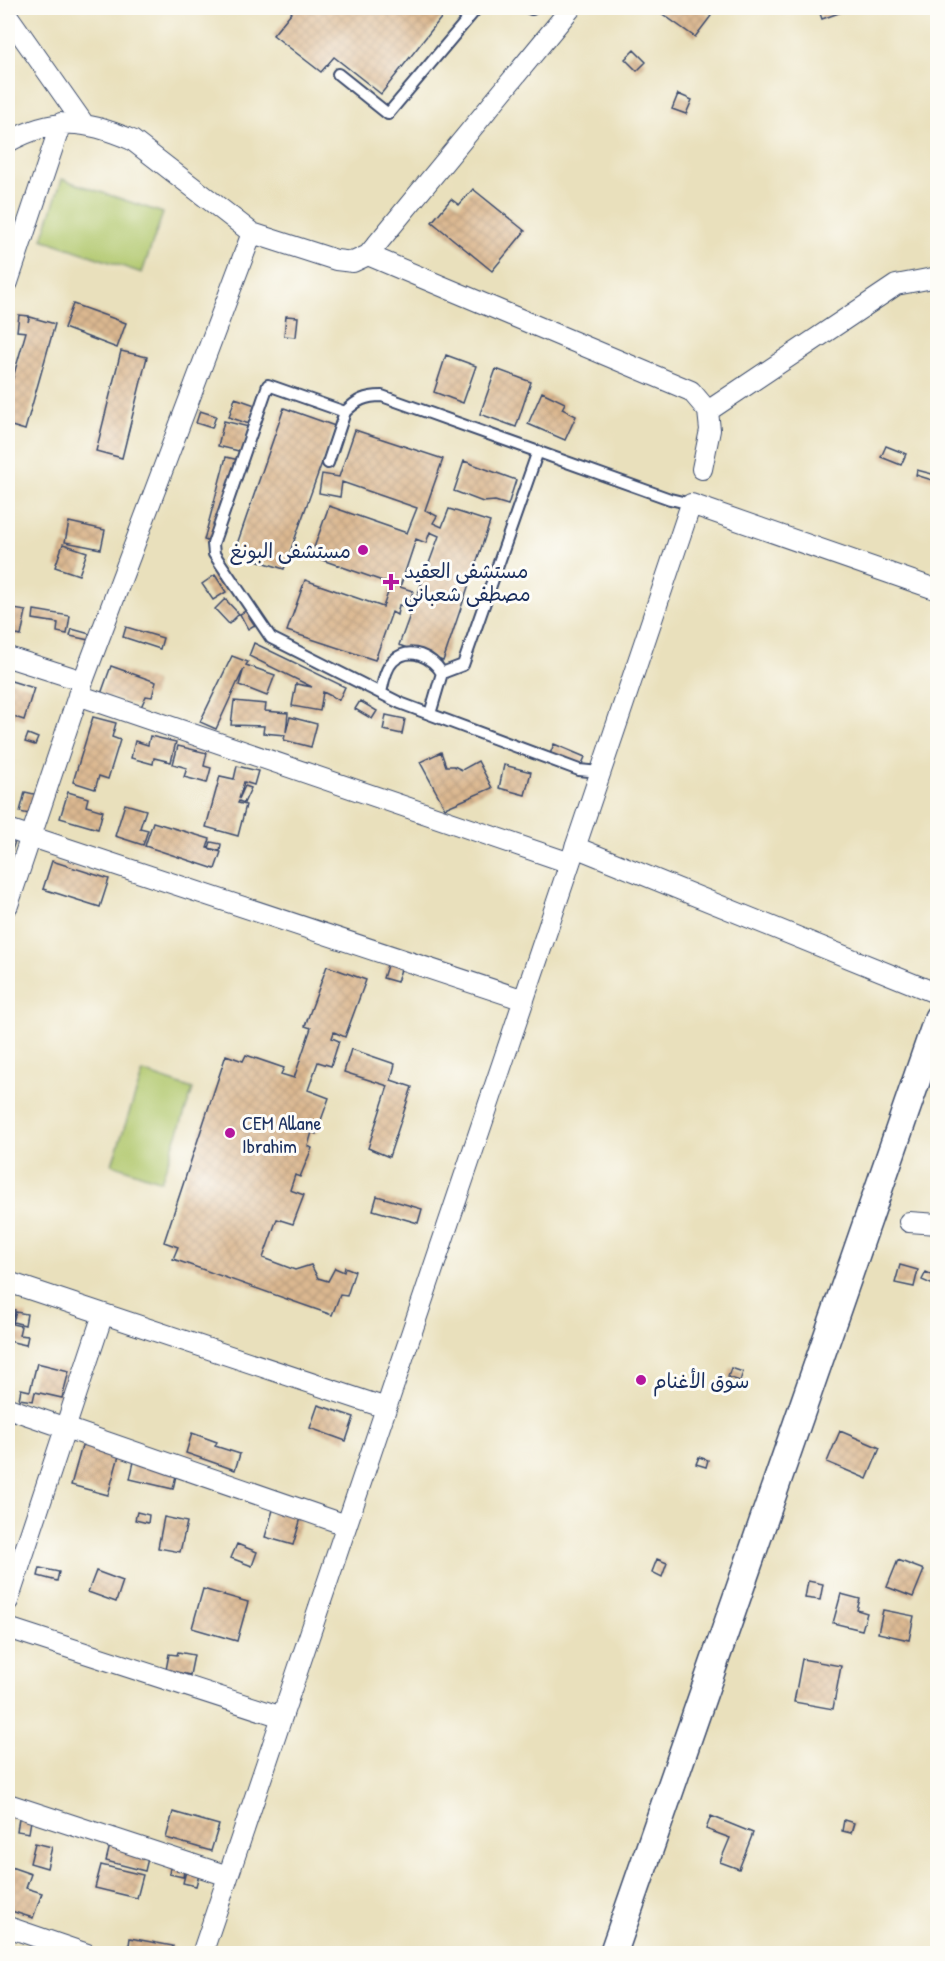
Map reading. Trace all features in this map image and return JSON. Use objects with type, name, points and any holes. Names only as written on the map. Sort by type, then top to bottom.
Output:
[{"type":"main road","points":[[613,1953],[938,1018]]},
{"type":"street","points":[[8,142],[31,130],[61,123],[84,124],[109,130],[132,140],[252,233],[336,260],[353,262],[368,255],[571,8]]},
{"type":"street","points":[[8,16],[84,124]]},
{"type":"street","points":[[8,282],[61,123]]},
{"type":"street","points":[[8,904],[81,688],[252,233]]},
{"type":"street","points":[[368,255],[691,391],[708,411],[710,430],[702,469]]},
{"type":"street","points":[[708,411],[896,285],[938,277]]},
{"type":"street","points":[[202,1953],[690,504],[938,590]]},
{"type":"street","points":[[8,657],[81,688],[572,855],[938,994]]},
{"type":"street","points":[[8,829],[524,1000]]},
{"type":"street","points":[[909,1222],[938,1224]]},
{"type":"street","points":[[8,1282],[386,1408]]},
{"type":"street","points":[[8,1601],[103,1314]]},
{"type":"street","points":[[8,1408],[346,1525]]},
{"type":"street","points":[[8,1628],[282,1717]]},
{"type":"street","points":[[8,1804],[228,1876]]},
{"type":"street","points":[[8,1927],[87,1953]]},
{"type":"lane","points":[[339,74],[388,114],[477,8]]},
{"type":"lane","points":[[345,412],[268,386],[213,544],[214,554],[271,638],[381,693],[430,714],[579,770],[600,772]]},
{"type":"lane","points":[[328,463],[345,412],[356,401],[369,396],[382,396],[670,499],[690,504]]},
{"type":"lane","points":[[442,673],[464,665],[538,451]]},
{"type":"lane","points":[[381,693],[384,676],[393,662],[407,654],[423,655],[436,664],[442,673]]},
{"type":"lane","points":[[430,714],[442,673]]},
{"type":"green space","points":[[62,179],[163,213],[142,273],[42,239]]},
{"type":"green space","points":[[143,1072],[193,1089],[161,1181],[112,1164]]},
{"type":"building","points":[[295,8],[449,8],[381,94],[334,57],[321,72],[273,35]]},
{"type":"building","points":[[654,8],[699,8],[711,16],[695,37]]},
{"type":"building","points":[[818,8],[846,8],[847,10],[822,19]]},
{"type":"building","points":[[634,50],[646,62],[637,71],[625,59]]},
{"type":"building","points":[[678,94],[692,100],[686,114],[672,109]]},
{"type":"building","points":[[473,189],[525,231],[492,271],[432,222],[451,199],[459,205]]},
{"type":"building","points":[[73,304],[126,323],[117,348],[64,328]]},
{"type":"building","points":[[19,315],[29,316],[28,322],[30,317],[55,324],[25,430],[8,425],[8,395],[26,332],[17,331]]},
{"type":"building","points":[[286,316],[298,317],[296,337],[284,336]]},
{"type":"building","points":[[121,351],[147,357],[122,458],[96,451]]},
{"type":"building","points":[[446,355],[476,366],[463,403],[434,392]]},
{"type":"building","points":[[496,369],[531,382],[516,427],[480,414]]},
{"type":"building","points":[[542,392],[565,403],[562,409],[576,416],[565,440],[528,424]]},
{"type":"building","points":[[235,398],[255,405],[249,424],[229,417]]},
{"type":"building","points":[[284,408],[335,426],[284,569],[234,553]]},
{"type":"building","points":[[200,411],[216,416],[212,428],[196,423]]},
{"type":"building","points":[[224,421],[249,427],[243,452],[218,446]]},
{"type":"building","name":"مستشفى البونغ","points":[[355,430],[443,459],[425,510],[437,516],[433,523],[442,527],[449,509],[490,522],[443,661],[399,645],[439,536],[430,532],[426,543],[416,539],[400,587],[413,591],[408,607],[399,605],[397,615],[392,612],[375,660],[287,631],[305,580],[383,607],[391,584],[311,556],[329,506],[407,533],[417,508],[342,482],[340,497],[319,493],[322,474],[339,477]]},
{"type":"building","points":[[886,446],[906,454],[901,465],[881,457]]},
{"type":"building","points":[[226,457],[239,460],[218,544],[204,540]]},
{"type":"building","points":[[464,461],[516,480],[508,505],[495,501],[483,502],[454,491]]},
{"type":"building","points":[[917,470],[936,475],[935,481],[916,475]]},
{"type":"building","points":[[69,522],[105,530],[101,549],[65,542]]},
{"type":"building","points":[[63,544],[87,552],[79,575],[55,567]]},
{"type":"building","points":[[215,575],[226,592],[213,600],[202,584]]},
{"type":"building","points":[[225,599],[239,614],[229,624],[215,609]]},
{"type":"building","points":[[8,608],[26,611],[21,636],[8,633]]},
{"type":"building","points":[[249,609],[258,623],[248,629],[240,614]]},
{"type":"building","points":[[34,610],[70,616],[67,634],[57,632],[58,623],[33,619]]},
{"type":"building","points":[[126,627],[163,638],[160,649],[123,637]]},
{"type":"building","points":[[72,629],[90,634],[89,640],[70,636]]},
{"type":"building","points":[[254,643],[345,687],[339,700],[323,692],[320,711],[292,706],[296,684],[312,687],[249,656]]},
{"type":"building","points":[[232,656],[248,662],[246,665],[275,675],[267,696],[239,685],[244,668],[216,729],[200,722]]},
{"type":"building","points":[[111,666],[156,682],[152,697],[146,696],[141,707],[101,694]]},
{"type":"building","points":[[8,680],[34,688],[24,720],[8,715]]},
{"type":"building","points":[[234,701],[266,704],[265,711],[288,713],[286,732],[290,717],[317,724],[311,747],[284,740],[285,735],[263,733],[264,726],[231,725]]},
{"type":"building","points":[[360,701],[377,711],[372,719],[355,709]]},
{"type":"building","points":[[386,715],[405,719],[402,734],[383,730]]},
{"type":"building","points":[[93,717],[116,723],[112,737],[120,740],[108,779],[99,776],[95,789],[73,782]]},
{"type":"building","points":[[28,734],[38,738],[35,745],[25,742]]},
{"type":"building","points":[[150,736],[176,742],[171,762],[154,758],[153,764],[131,758],[135,741],[148,745]]},
{"type":"building","points":[[554,744],[585,757],[579,771],[548,759]]},
{"type":"building","points":[[178,746],[207,753],[204,766],[211,768],[207,783],[184,777],[187,768],[173,764]]},
{"type":"building","points":[[441,752],[446,766],[454,766],[462,770],[478,761],[492,788],[445,808],[420,762]]},
{"type":"building","points":[[504,765],[531,772],[525,795],[499,788]]},
{"type":"building","points":[[237,766],[258,771],[254,785],[244,782],[239,799],[245,786],[251,788],[244,803],[239,801],[238,803],[246,805],[238,836],[206,827],[220,776],[234,779]]},
{"type":"building","points":[[25,792],[43,796],[38,816],[20,812]]},
{"type":"building","points":[[68,792],[88,798],[86,806],[103,811],[98,829],[60,818]]},
{"type":"building","points":[[125,804],[146,810],[140,828],[148,830],[143,845],[115,836]]},
{"type":"building","points":[[153,822],[210,839],[207,848],[221,852],[215,869],[145,846]]},
{"type":"building","points":[[8,830],[18,834],[8,860]]},
{"type":"building","points":[[211,842],[221,844],[220,851],[209,848]]},
{"type":"building","points":[[52,861],[109,879],[100,907],[43,889]]},
{"type":"building","points":[[389,959],[403,963],[397,982],[383,978]]},
{"type":"building","points":[[327,966],[366,980],[345,1037],[334,1032],[332,1038],[339,1041],[331,1066],[318,1062],[308,1090],[329,1098],[316,1134],[312,1132],[308,1146],[312,1148],[300,1177],[295,1175],[290,1190],[304,1195],[293,1224],[277,1219],[263,1258],[295,1270],[311,1265],[318,1278],[328,1281],[335,1268],[344,1272],[345,1267],[355,1271],[347,1296],[340,1295],[332,1315],[173,1259],[178,1247],[164,1242],[226,1055],[243,1061],[246,1055],[284,1068],[281,1074],[294,1078],[311,1028],[305,1026]]},
{"type":"building","points":[[351,1049],[395,1064],[391,1080],[412,1087],[389,1157],[368,1148],[388,1086],[344,1072]]},
{"type":"building","points":[[377,1196],[422,1209],[418,1223],[373,1210]]},
{"type":"building","points":[[900,1265],[918,1270],[914,1287],[895,1283]]},
{"type":"building","points":[[926,1272],[938,1278],[938,1287],[922,1280]]},
{"type":"building","points":[[8,1309],[15,1310],[12,1324],[21,1326],[19,1335],[28,1336],[26,1345],[8,1341]]},
{"type":"building","points":[[16,1312],[27,1314],[25,1325],[13,1322]]},
{"type":"building","points":[[37,1363],[69,1371],[62,1398],[35,1392],[33,1401],[19,1399],[21,1389],[30,1391]]},
{"type":"building","points":[[731,1368],[743,1372],[740,1381],[728,1377]]},
{"type":"building","points":[[318,1405],[354,1417],[346,1441],[310,1428]]},
{"type":"building","points":[[840,1431],[880,1448],[867,1479],[827,1462]]},
{"type":"building","points":[[192,1433],[217,1442],[215,1446],[240,1454],[235,1470],[186,1453]]},
{"type":"building","points":[[85,1435],[122,1445],[108,1495],[71,1485]]},
{"type":"building","points":[[136,1453],[177,1471],[173,1489],[130,1479]]},
{"type":"building","points":[[699,1457],[708,1460],[706,1467],[696,1464]]},
{"type":"building","points":[[273,1510],[301,1518],[293,1545],[265,1537]]},
{"type":"building","points":[[137,1512],[149,1515],[148,1523],[135,1520]]},
{"type":"building","points":[[164,1517],[187,1522],[180,1552],[158,1548]]},
{"type":"building","points":[[237,1544],[257,1552],[252,1566],[231,1558]]},
{"type":"building","points":[[657,1559],[667,1563],[662,1577],[652,1572]]},
{"type":"building","points":[[898,1560],[924,1570],[913,1597],[887,1587]]},
{"type":"building","points":[[40,1568],[59,1572],[57,1581],[38,1576]]},
{"type":"building","points":[[96,1571],[123,1581],[116,1602],[88,1592]]},
{"type":"building","points":[[808,1581],[823,1584],[820,1600],[805,1598]]},
{"type":"building","points":[[203,1589],[248,1602],[237,1641],[192,1628]]},
{"type":"building","points":[[841,1594],[860,1599],[857,1610],[867,1613],[862,1630],[833,1623]]},
{"type":"building","points":[[883,1610],[914,1616],[909,1640],[878,1633]]},
{"type":"building","points":[[178,1652],[194,1655],[190,1675],[166,1670],[169,1654],[177,1655]]},
{"type":"building","points":[[802,1659],[841,1666],[833,1709],[794,1702]]},
{"type":"building","points":[[8,1804],[13,1805],[9,1829],[8,1829]]},
{"type":"building","points":[[20,1812],[32,1814],[29,1833],[17,1831]]},
{"type":"building","points":[[173,1812],[219,1825],[211,1851],[166,1838]]},
{"type":"building","points":[[711,1816],[753,1833],[739,1869],[720,1862],[730,1838],[706,1829]]},
{"type":"building","points":[[844,1820],[854,1823],[851,1833],[842,1831]]},
{"type":"building","points":[[111,1841],[150,1850],[145,1871],[106,1861]]},
{"type":"building","points":[[35,1843],[52,1847],[47,1868],[30,1863]]},
{"type":"building","points":[[171,1862],[185,1865],[183,1877],[169,1874]]},
{"type":"building","points":[[101,1865],[143,1875],[137,1898],[95,1888]]},
{"type":"building","points":[[8,1866],[31,1874],[26,1888],[42,1893],[33,1918],[8,1910]]},
{"type":"building","points":[[187,1867],[200,1871],[196,1886],[183,1883]]},
{"type":"building","points":[[130,1938],[173,1946],[171,1954],[128,1952]]},
{"type":"place","name":"مستشفى البونغ","points":[[363,550]]},
{"type":"place","name":"مستشفى العقيد مصطفى شعباني","points":[[391,582]]},
{"type":"place","name":"CEM Allane Ibrahim","points":[[230,1133]]},
{"type":"place","name":"سوق الأغنام","points":[[641,1380]]}]
